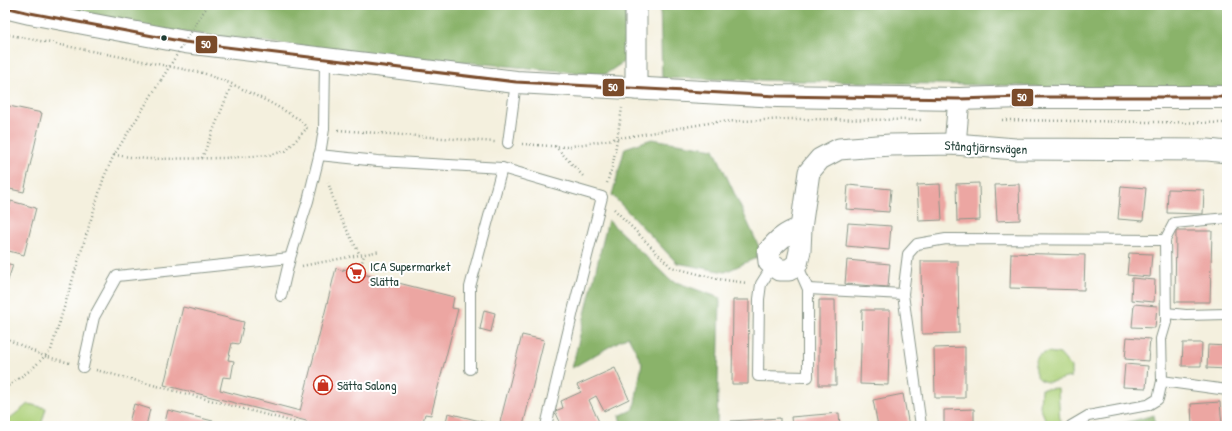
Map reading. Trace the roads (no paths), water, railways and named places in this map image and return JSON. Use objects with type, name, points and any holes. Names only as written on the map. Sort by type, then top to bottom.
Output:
[{"type":"street","points":[[636,5],[636,89]]},
{"type":"street","points":[[5,7],[185,42],[516,82],[777,96],[959,100],[1027,97],[1227,97]]},
{"type":"street","points":[[955,144],[959,100]]},
{"type":"street","name":"Stångtjärnsvägen","points":[[797,264],[810,172],[820,159],[839,149],[955,144],[1015,149],[1208,150],[1227,152]]},
{"type":"street","points":[[797,264],[789,270],[779,270],[769,262],[768,252],[774,243],[788,233],[801,228]]},
{"type":"lane","points":[[281,296],[290,258],[320,155],[324,129],[325,60]]},
{"type":"lane","points":[[508,143],[516,82]]},
{"type":"lane","points":[[320,155],[378,161],[502,168],[602,197],[572,311],[547,424]]},
{"type":"lane","points":[[470,369],[470,286],[502,168]]},
{"type":"lane","points":[[1072,426],[1088,416],[1148,405],[1158,399],[1162,380],[1161,339],[1166,322],[1165,240],[1174,223],[1227,218]]},
{"type":"lane","points":[[921,426],[904,294],[908,254],[918,244],[946,239],[1165,240]]},
{"type":"lane","points":[[83,366],[94,317],[117,276],[290,258]]},
{"type":"lane","points":[[773,265],[761,284],[759,299],[758,376],[808,377],[808,289],[797,264]]},
{"type":"lane","points":[[808,289],[904,294]]},
{"type":"lane","points":[[1166,313],[1186,315],[1227,314]]},
{"type":"lane","points":[[1162,380],[1227,390]]},
{"type":"place","name":"ICA Supermarket Slätta","points":[[356,273]]},
{"type":"place","name":"Sätta Salong","points":[[323,385]]}]
